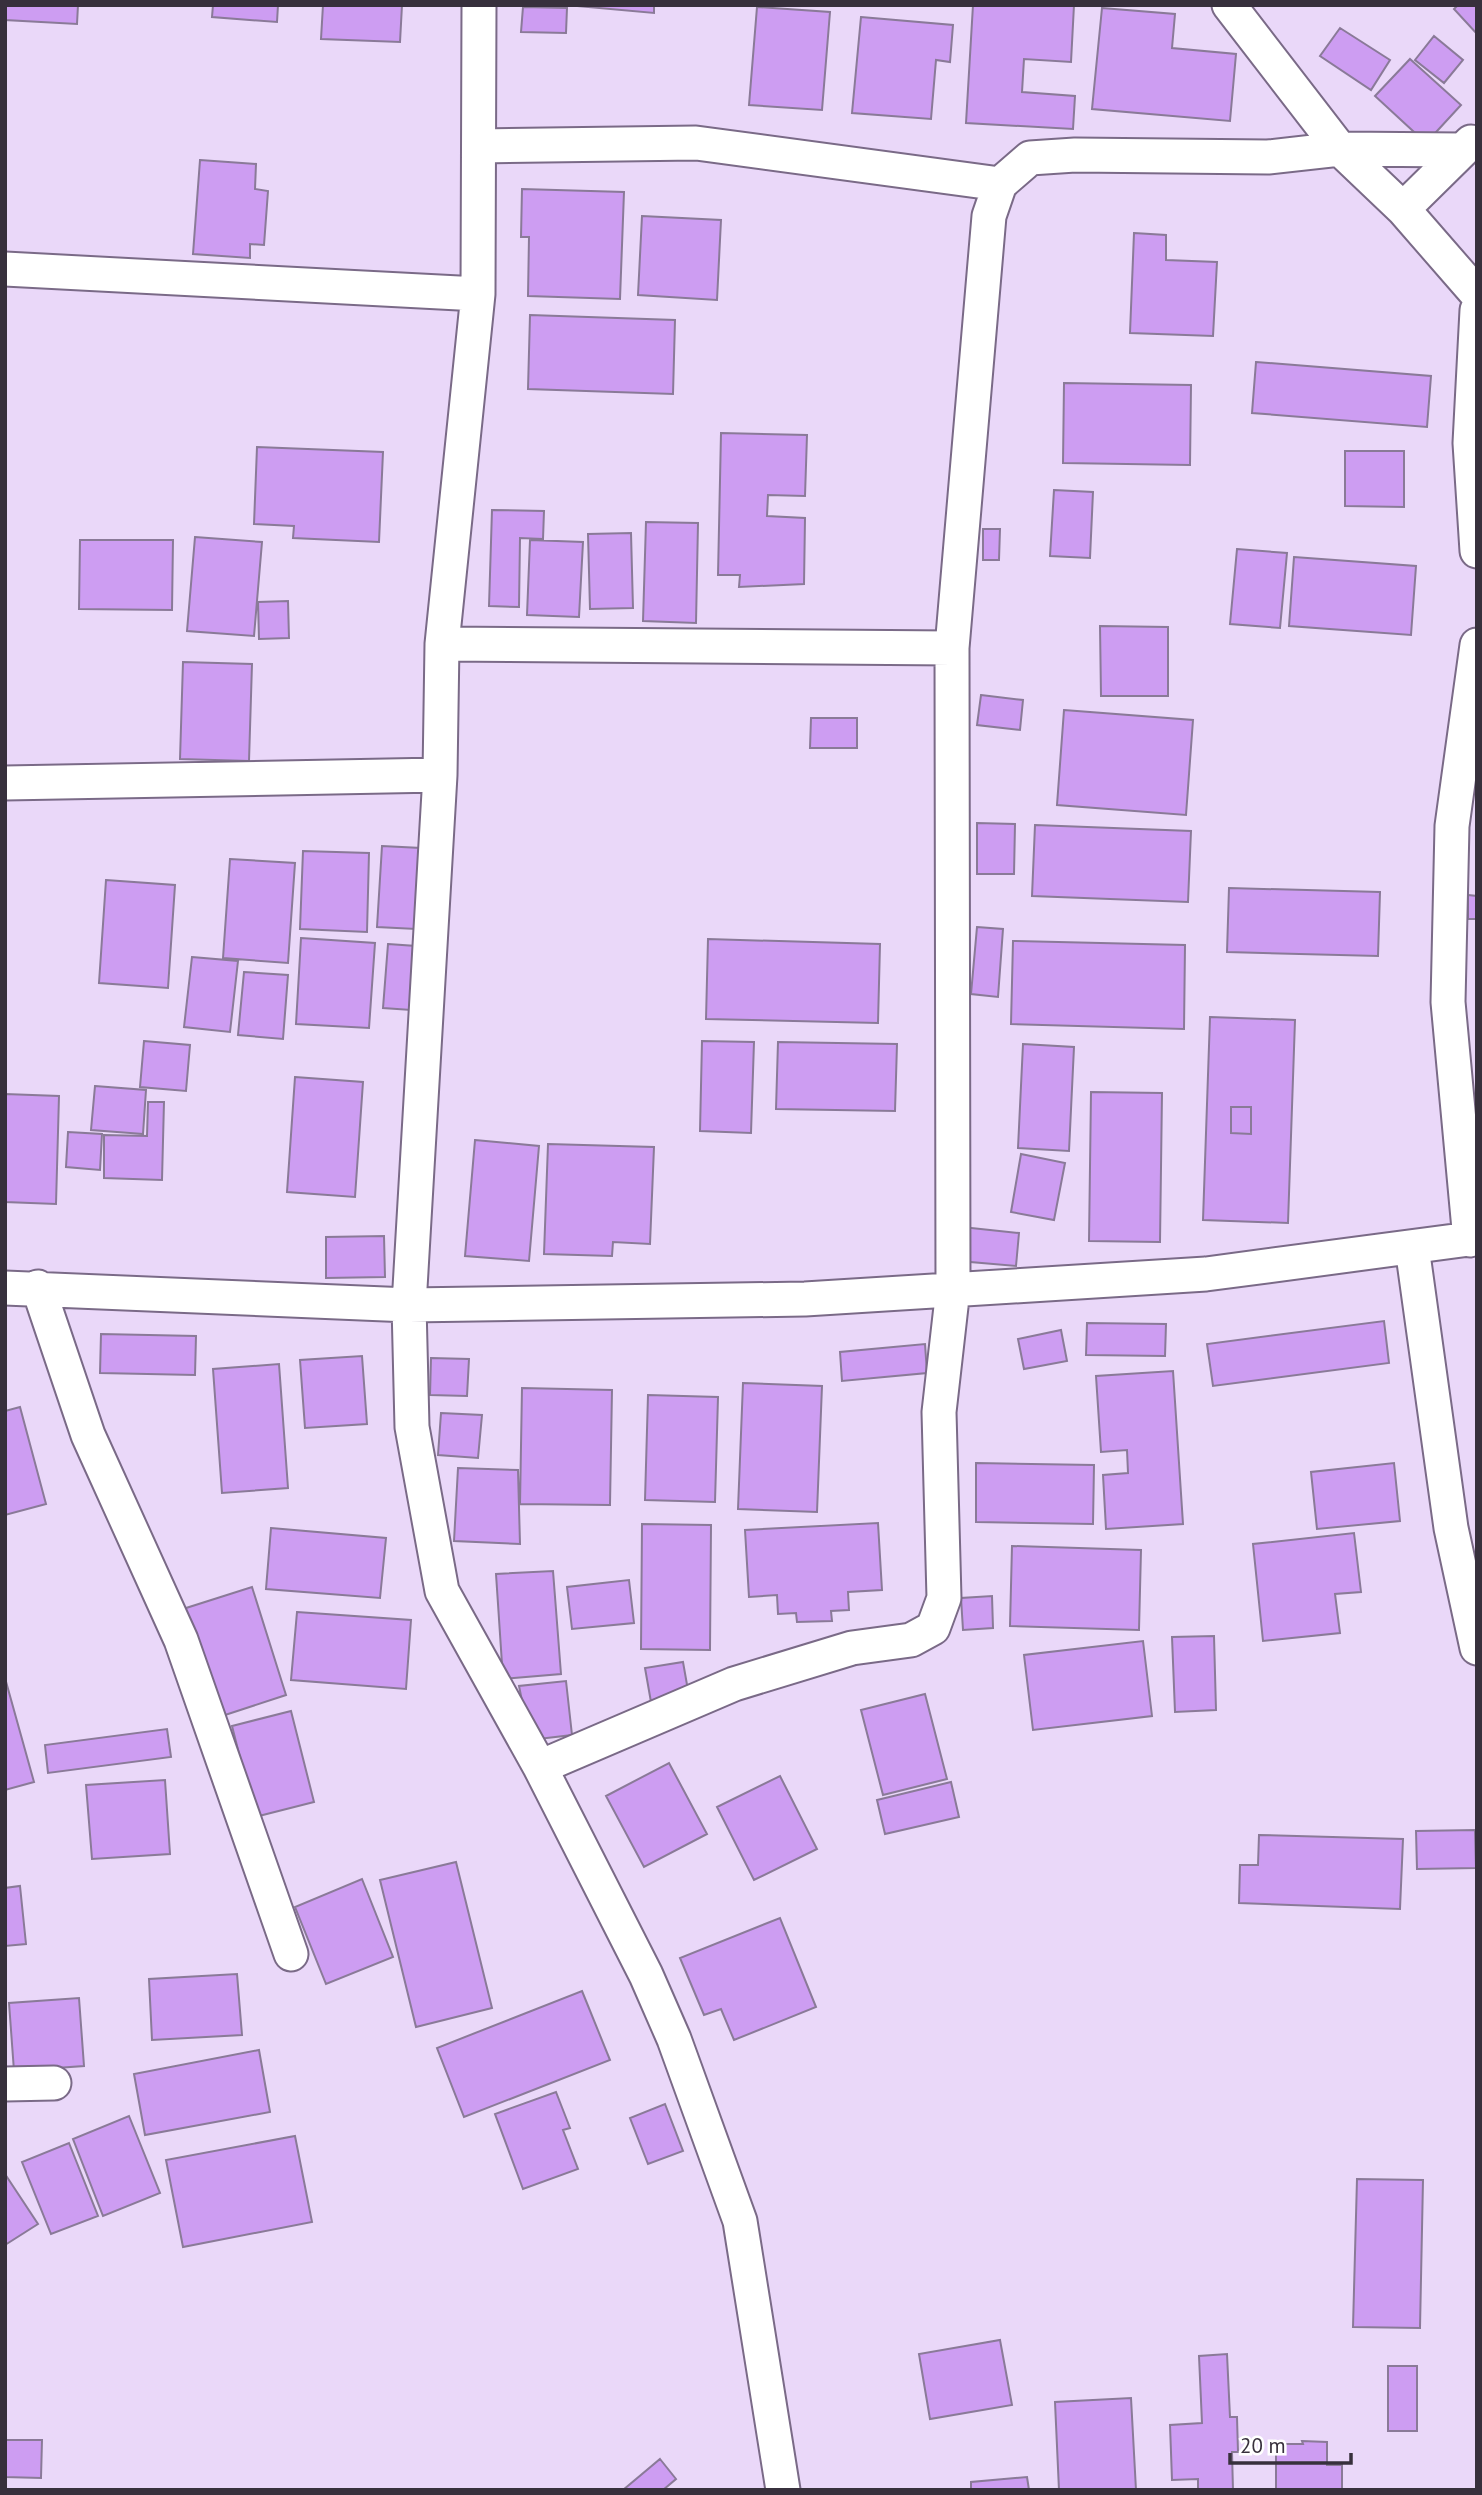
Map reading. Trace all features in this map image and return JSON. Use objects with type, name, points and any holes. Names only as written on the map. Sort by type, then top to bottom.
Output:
[{"type":"street","points":[[479,5],[478,295],[442,644],[440,775],[409,1306],[411,1427],[442,1591],[540,1767],[646,1975],[674,2039],[740,2221],[783,2490]]},
{"type":"street","points":[[1229,5],[1340,149],[1403,209],[1477,294]]},
{"type":"street","points":[[479,146],[696,143],[1000,184]]},
{"type":"street","points":[[540,1767],[734,1684],[852,1648],[911,1640],[933,1628],[944,1598],[939,1412],[953,1289],[952,648],[989,216],[1000,184],[1030,158],[1075,155],[1268,157],[1340,149],[1470,144]]},
{"type":"street","points":[[1403,209],[1470,144]]},
{"type":"street","points":[[5,269],[478,295]]},
{"type":"street","points":[[1477,310],[1470,443],[1477,551]]},
{"type":"street","points":[[442,644],[952,648]]},
{"type":"street","points":[[5,1288],[38,1287],[409,1306],[805,1299],[1206,1274],[1473,1239],[1448,1002],[1452,826],[1477,645]]},
{"type":"street","points":[[5,783],[440,775]]},
{"type":"street","points":[[1412,1247],[1451,1528],[1477,1648]]},
{"type":"street","points":[[38,1287],[88,1435],[181,1640],[291,1954]]},
{"type":"street","points":[[5,2084],[54,2083]]},
{"type":"building","points":[[5,5],[78,5],[77,24],[5,20]]},
{"type":"building","points":[[213,5],[278,5],[277,22],[212,17]]},
{"type":"building","points":[[323,5],[402,5],[400,42],[321,39]]},
{"type":"building","points":[[566,5],[654,5],[654,13]]},
{"type":"building","points":[[973,5],[1074,5],[1071,62],[1024,59],[1022,92],[1075,96],[1073,129],[966,123]]},
{"type":"building","points":[[1458,5],[1477,5],[1477,34],[1454,9]]},
{"type":"building","points":[[523,7],[567,8],[566,33],[521,32]]},
{"type":"building","points":[[757,7],[830,12],[822,110],[749,105]]},
{"type":"building","points":[[1102,8],[1175,14],[1172,48],[1236,54],[1230,121],[1092,109]]},
{"type":"building","points":[[861,17],[953,25],[950,62],[936,60],[931,119],[852,113]]},
{"type":"building","points":[[1340,28],[1390,60],[1371,90],[1320,56]]},
{"type":"building","points":[[1434,36],[1463,60],[1444,83],[1415,60]]},
{"type":"building","points":[[1410,59],[1461,105],[1426,143],[1375,96]]},
{"type":"building","points":[[200,160],[256,164],[255,189],[268,191],[264,245],[250,244],[250,258],[193,254]]},
{"type":"building","points":[[522,189],[624,192],[620,299],[528,296],[529,237],[521,237]]},
{"type":"building","points":[[642,216],[721,220],[717,300],[638,295]]},
{"type":"building","points":[[1134,233],[1166,235],[1166,260],[1217,262],[1213,336],[1130,333]]},
{"type":"building","points":[[530,315],[675,320],[673,394],[528,389]]},
{"type":"building","points":[[1256,362],[1431,376],[1427,427],[1252,413]]},
{"type":"building","points":[[1064,383],[1191,385],[1190,465],[1063,463]]},
{"type":"building","points":[[721,433],[807,435],[805,496],[768,495],[767,516],[805,518],[804,584],[739,587],[740,575],[718,575]]},
{"type":"building","points":[[257,447],[383,452],[379,542],[293,538],[294,526],[254,524]]},
{"type":"building","points":[[1345,451],[1404,451],[1404,507],[1345,506]]},
{"type":"building","points":[[1054,490],[1093,492],[1090,558],[1050,556]]},
{"type":"building","points":[[492,510],[544,511],[543,539],[520,538],[519,607],[489,606]]},
{"type":"building","points":[[646,522],[698,523],[696,623],[643,621]]},
{"type":"building","points":[[983,529],[1000,529],[999,560],[983,560]]},
{"type":"building","points":[[631,533],[633,608],[590,609],[588,534]]},
{"type":"building","points":[[195,537],[262,542],[254,636],[187,631]]},
{"type":"building","points":[[80,540],[173,540],[172,610],[79,609]]},
{"type":"building","points":[[530,540],[583,542],[579,617],[527,615]]},
{"type":"building","points":[[1237,549],[1287,553],[1280,628],[1230,624]]},
{"type":"building","points":[[1294,557],[1416,566],[1411,635],[1289,626]]},
{"type":"building","points":[[288,601],[289,638],[259,639],[258,602]]},
{"type":"building","points":[[1100,626],[1168,627],[1168,696],[1101,696]]},
{"type":"building","points":[[183,662],[252,664],[249,761],[180,759]]},
{"type":"building","points":[[981,695],[1023,700],[1020,730],[977,725]]},
{"type":"building","points":[[1064,710],[1193,720],[1186,815],[1057,805]]},
{"type":"building","points":[[811,718],[857,718],[857,748],[810,748]]},
{"type":"building","points":[[977,823],[1015,824],[1014,874],[977,874]]},
{"type":"building","points":[[1035,825],[1191,831],[1188,902],[1032,896]]},
{"type":"building","points":[[382,846],[421,848],[416,929],[377,927]]},
{"type":"building","points":[[303,851],[369,853],[367,932],[300,929]]},
{"type":"building","points":[[230,859],[295,863],[288,963],[223,958]]},
{"type":"building","points":[[106,880],[175,885],[168,988],[99,983]]},
{"type":"building","points":[[1229,888],[1380,892],[1378,956],[1227,952]]},
{"type":"building","points":[[1468,895],[1477,896],[1477,919],[1468,919]]},
{"type":"building","points":[[977,927],[1003,929],[998,997],[971,994]]},
{"type":"building","points":[[301,938],[375,943],[369,1028],[296,1024]]},
{"type":"building","points":[[708,939],[880,944],[878,1023],[706,1019]]},
{"type":"building","points":[[1013,941],[1185,945],[1184,1029],[1011,1024]]},
{"type":"building","points":[[388,944],[416,946],[411,1010],[383,1008]]},
{"type":"building","points":[[192,957],[238,961],[230,1032],[184,1027]]},
{"type":"building","points":[[244,972],[288,975],[283,1039],[238,1035]]},
{"type":"building","points":[[1210,1017],[1295,1020],[1288,1223],[1203,1220]],"holes":[[[1231,1107],[1251,1107],[1251,1134],[1231,1133]]]},
{"type":"building","points":[[144,1041],[190,1045],[186,1091],[140,1087]]},
{"type":"building","points":[[702,1041],[754,1042],[751,1133],[700,1131]]},
{"type":"building","points":[[778,1042],[897,1044],[895,1111],[776,1109]]},
{"type":"building","points":[[1023,1044],[1074,1047],[1069,1151],[1018,1148]]},
{"type":"building","points":[[295,1077],[363,1082],[355,1197],[287,1192]]},
{"type":"building","points":[[95,1086],[146,1090],[143,1134],[91,1130]]},
{"type":"building","points":[[1091,1092],[1162,1093],[1160,1242],[1089,1241]]},
{"type":"building","points":[[5,1094],[59,1096],[56,1204],[5,1202]]},
{"type":"building","points":[[148,1102],[164,1102],[162,1180],[104,1178],[104,1135],[147,1136]]},
{"type":"building","points":[[1231,1107],[1251,1107],[1251,1134],[1231,1133]]},
{"type":"building","points":[[68,1132],[102,1134],[100,1170],[66,1167]]},
{"type":"building","points":[[475,1140],[539,1146],[529,1261],[465,1256]]},
{"type":"building","points":[[548,1144],[654,1147],[650,1244],[613,1242],[612,1256],[544,1254]]},
{"type":"building","points":[[1021,1154],[1065,1163],[1054,1220],[1011,1212]]},
{"type":"building","points":[[962,1227],[1019,1233],[1016,1266],[959,1261]]},
{"type":"building","points":[[384,1236],[385,1277],[326,1278],[326,1237]]},
{"type":"building","points":[[1384,1321],[1389,1363],[1213,1386],[1207,1344]]},
{"type":"building","points":[[1087,1323],[1166,1324],[1165,1356],[1086,1355]]},
{"type":"building","points":[[1061,1330],[1067,1361],[1024,1369],[1018,1339]]},
{"type":"building","points":[[101,1334],[196,1336],[195,1375],[100,1373]]},
{"type":"building","points":[[925,1344],[927,1373],[842,1381],[840,1352]]},
{"type":"building","points":[[362,1356],[367,1424],[305,1428],[300,1360]]},
{"type":"building","points":[[431,1358],[469,1359],[467,1396],[430,1395]]},
{"type":"building","points":[[279,1364],[288,1488],[222,1493],[213,1369]]},
{"type":"building","points":[[1173,1371],[1183,1524],[1106,1529],[1103,1475],[1128,1473],[1127,1450],[1101,1452],[1096,1376]]},
{"type":"building","points":[[743,1383],[822,1386],[817,1512],[738,1509]]},
{"type":"building","points":[[522,1388],[612,1390],[610,1505],[520,1504]]},
{"type":"building","points":[[648,1395],[718,1397],[715,1502],[645,1500]]},
{"type":"building","points":[[20,1407],[46,1504],[5,1515],[5,1411]]},
{"type":"building","points":[[441,1413],[482,1415],[478,1458],[438,1455]]},
{"type":"building","points":[[976,1463],[1094,1465],[1093,1524],[976,1522]]},
{"type":"building","points":[[1394,1463],[1400,1521],[1317,1529],[1311,1472]]},
{"type":"building","points":[[458,1468],[518,1470],[520,1544],[454,1541]]},
{"type":"building","points":[[878,1523],[882,1590],[848,1592],[849,1610],[831,1611],[832,1621],[797,1622],[796,1613],[778,1614],[777,1595],[749,1597],[745,1530]]},
{"type":"building","points":[[642,1524],[711,1525],[710,1650],[641,1649]]},
{"type":"building","points":[[271,1528],[386,1538],[380,1598],[266,1589]]},
{"type":"building","points":[[1354,1533],[1361,1592],[1335,1594],[1340,1633],[1263,1641],[1253,1544]]},
{"type":"building","points":[[1012,1546],[1141,1550],[1139,1630],[1010,1626]]},
{"type":"building","points":[[553,1571],[561,1674],[503,1679],[496,1574]]},
{"type":"building","points":[[629,1580],[634,1623],[572,1629],[567,1587]]},
{"type":"building","points":[[252,1587],[286,1695],[219,1717],[183,1609]]},
{"type":"building","points":[[992,1596],[993,1628],[963,1630],[961,1598]]},
{"type":"building","points":[[297,1612],[411,1620],[406,1689],[291,1680]]},
{"type":"building","points":[[1214,1636],[1216,1710],[1175,1712],[1172,1637]]},
{"type":"building","points":[[1143,1641],[1152,1716],[1033,1730],[1024,1655]]},
{"type":"building","points":[[683,1662],[689,1696],[651,1702],[645,1668]]},
{"type":"building","points":[[5,1678],[34,1782],[5,1790]]},
{"type":"building","points":[[566,1681],[572,1735],[530,1740],[519,1686]]},
{"type":"building","points":[[925,1694],[947,1779],[883,1795],[861,1710]]},
{"type":"building","points":[[291,1711],[314,1802],[255,1817],[232,1726]]},
{"type":"building","points":[[167,1729],[171,1757],[48,1773],[45,1745]]},
{"type":"building","points":[[669,1763],[707,1834],[644,1867],[606,1796]]},
{"type":"building","points":[[780,1776],[817,1849],[754,1880],[717,1807]]},
{"type":"building","points":[[165,1780],[170,1854],[92,1859],[86,1785]]},
{"type":"building","points":[[951,1782],[959,1817],[885,1834],[877,1800]]},
{"type":"building","points":[[1475,1830],[1476,1868],[1417,1869],[1416,1831]]},
{"type":"building","points":[[1259,1835],[1403,1839],[1400,1909],[1239,1903],[1240,1865],[1258,1865]]},
{"type":"building","points":[[456,1862],[492,2008],[416,2027],[380,1880]]},
{"type":"building","points":[[362,1879],[393,1957],[326,1984],[295,1907]]},
{"type":"building","points":[[20,1886],[26,1944],[5,1946],[5,1888]]},
{"type":"building","points":[[780,1918],[816,2007],[734,2040],[721,2009],[704,2015],[680,1958]]},
{"type":"building","points":[[237,1974],[242,2035],[152,2040],[149,1979]]},
{"type":"building","points":[[582,1991],[610,2060],[464,2117],[437,2048]]},
{"type":"building","points":[[79,1998],[84,2066],[14,2071],[9,2003]]},
{"type":"building","points":[[259,2050],[270,2112],[145,2135],[134,2074]]},
{"type":"building","points":[[556,2092],[570,2128],[563,2130],[578,2169],[523,2189],[495,2114]]},
{"type":"building","points":[[665,2104],[683,2151],[648,2164],[630,2118]]},
{"type":"building","points":[[129,2116],[160,2193],[103,2216],[73,2139]]},
{"type":"building","points":[[295,2136],[312,2222],[183,2247],[166,2160]]},
{"type":"building","points":[[69,2143],[98,2216],[51,2234],[22,2162]]},
{"type":"building","points":[[5,2174],[38,2224],[5,2245]]},
{"type":"building","points":[[1357,2179],[1423,2180],[1420,2328],[1353,2327]]},
{"type":"building","points":[[1000,2340],[1012,2405],[930,2419],[919,2354]]},
{"type":"building","points":[[1227,2354],[1230,2417],[1237,2417],[1238,2452],[1232,2452],[1233,2490],[1198,2490],[1198,2479],[1172,2480],[1170,2425],[1202,2423],[1199,2356]]},
{"type":"building","points":[[1388,2366],[1417,2366],[1417,2431],[1388,2431]]},
{"type":"building","points":[[1131,2398],[1136,2490],[1059,2490],[1055,2402]]},
{"type":"building","points":[[5,2440],[42,2440],[41,2478],[5,2477]]},
{"type":"building","points":[[1302,2441],[1327,2442],[1327,2465],[1342,2465],[1342,2490],[1276,2490],[1276,2444],[1303,2444]]},
{"type":"building","points":[[660,2459],[676,2479],[663,2490],[623,2490]]},
{"type":"building","points":[[1027,2477],[1029,2490],[971,2490],[971,2482]]}]
